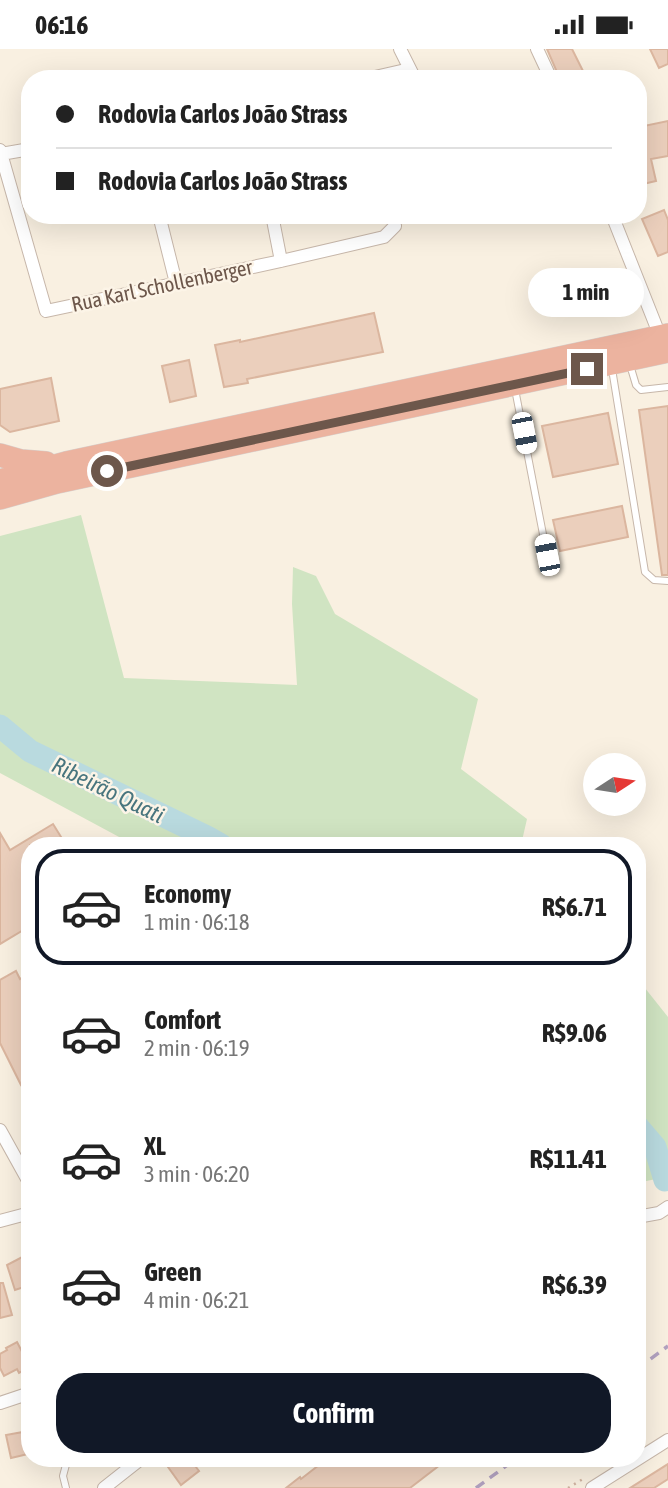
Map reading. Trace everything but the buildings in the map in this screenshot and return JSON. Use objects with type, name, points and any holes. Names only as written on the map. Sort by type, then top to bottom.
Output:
[{"type":"highway","points":[[0,498],[57,482],[620,362],[665,341]]},
{"type":"highway","points":[[0,481],[66,463],[665,341]]},
{"type":"highway","points":[[0,455],[29,462],[66,463]]},
{"type":"street","points":[[400,49],[411,70]]},
{"type":"street","points":[[537,49],[547,70]]},
{"type":"street","points":[[1,152],[21,150]]},
{"type":"street","name":"Rua Karl Schollenberger","points":[[1,152],[21,223]]},
{"type":"street","name":"Rua Karl Schollenberger","points":[[21,224],[46,311],[384,237],[392,224]]},
{"type":"street","points":[[161,224],[176,283]]},
{"type":"street","points":[[274,224],[281,261]]},
{"type":"street","points":[[615,224],[665,341]]},
{"type":"street","points":[[0,1130],[21,1168]]},
{"type":"street","points":[[646,1215],[659,1213],[668,1207]]},
{"type":"street","points":[[0,1221],[21,1215]]},
{"type":"street","points":[[0,1403],[21,1396]]},
{"type":"street","points":[[646,1454],[668,1440]]},
{"type":"street","points":[[104,1488],[131,1467]]},
{"type":"street","points":[[592,1488],[625,1467]]},
{"type":"lane","points":[[620,362],[641,390],[668,387]]},
{"type":"lane","points":[[620,362],[645,572],[654,580],[668,581]]},
{"type":"lane","points":[[514,384],[547,555]]},
{"type":"lane","points":[[65,1467],[63,1476],[66,1488]]},
{"type":"green space","points":[[81,515],[124,678],[297,685],[292,604],[293,567],[316,576],[335,614],[478,699],[461,769],[527,819],[523,837],[119,837],[0,773],[0,536]]},
{"type":"green space","points":[[646,989],[668,1017],[668,1153],[656,1179],[646,1181]]},
{"type":"waterway","name":"Ribeirão Quati","points":[[0,726],[30,751],[207,837]]},
{"type":"waterway","name":"Ribeirão Quati","points":[[646,1136],[655,1147],[665,1180]]},
{"type":"railway","points":[[646,1362],[668,1346]]},
{"type":"railway","points":[[476,1488],[505,1467]]},
{"type":"route","points":[[107,471],[587,369]]}]
